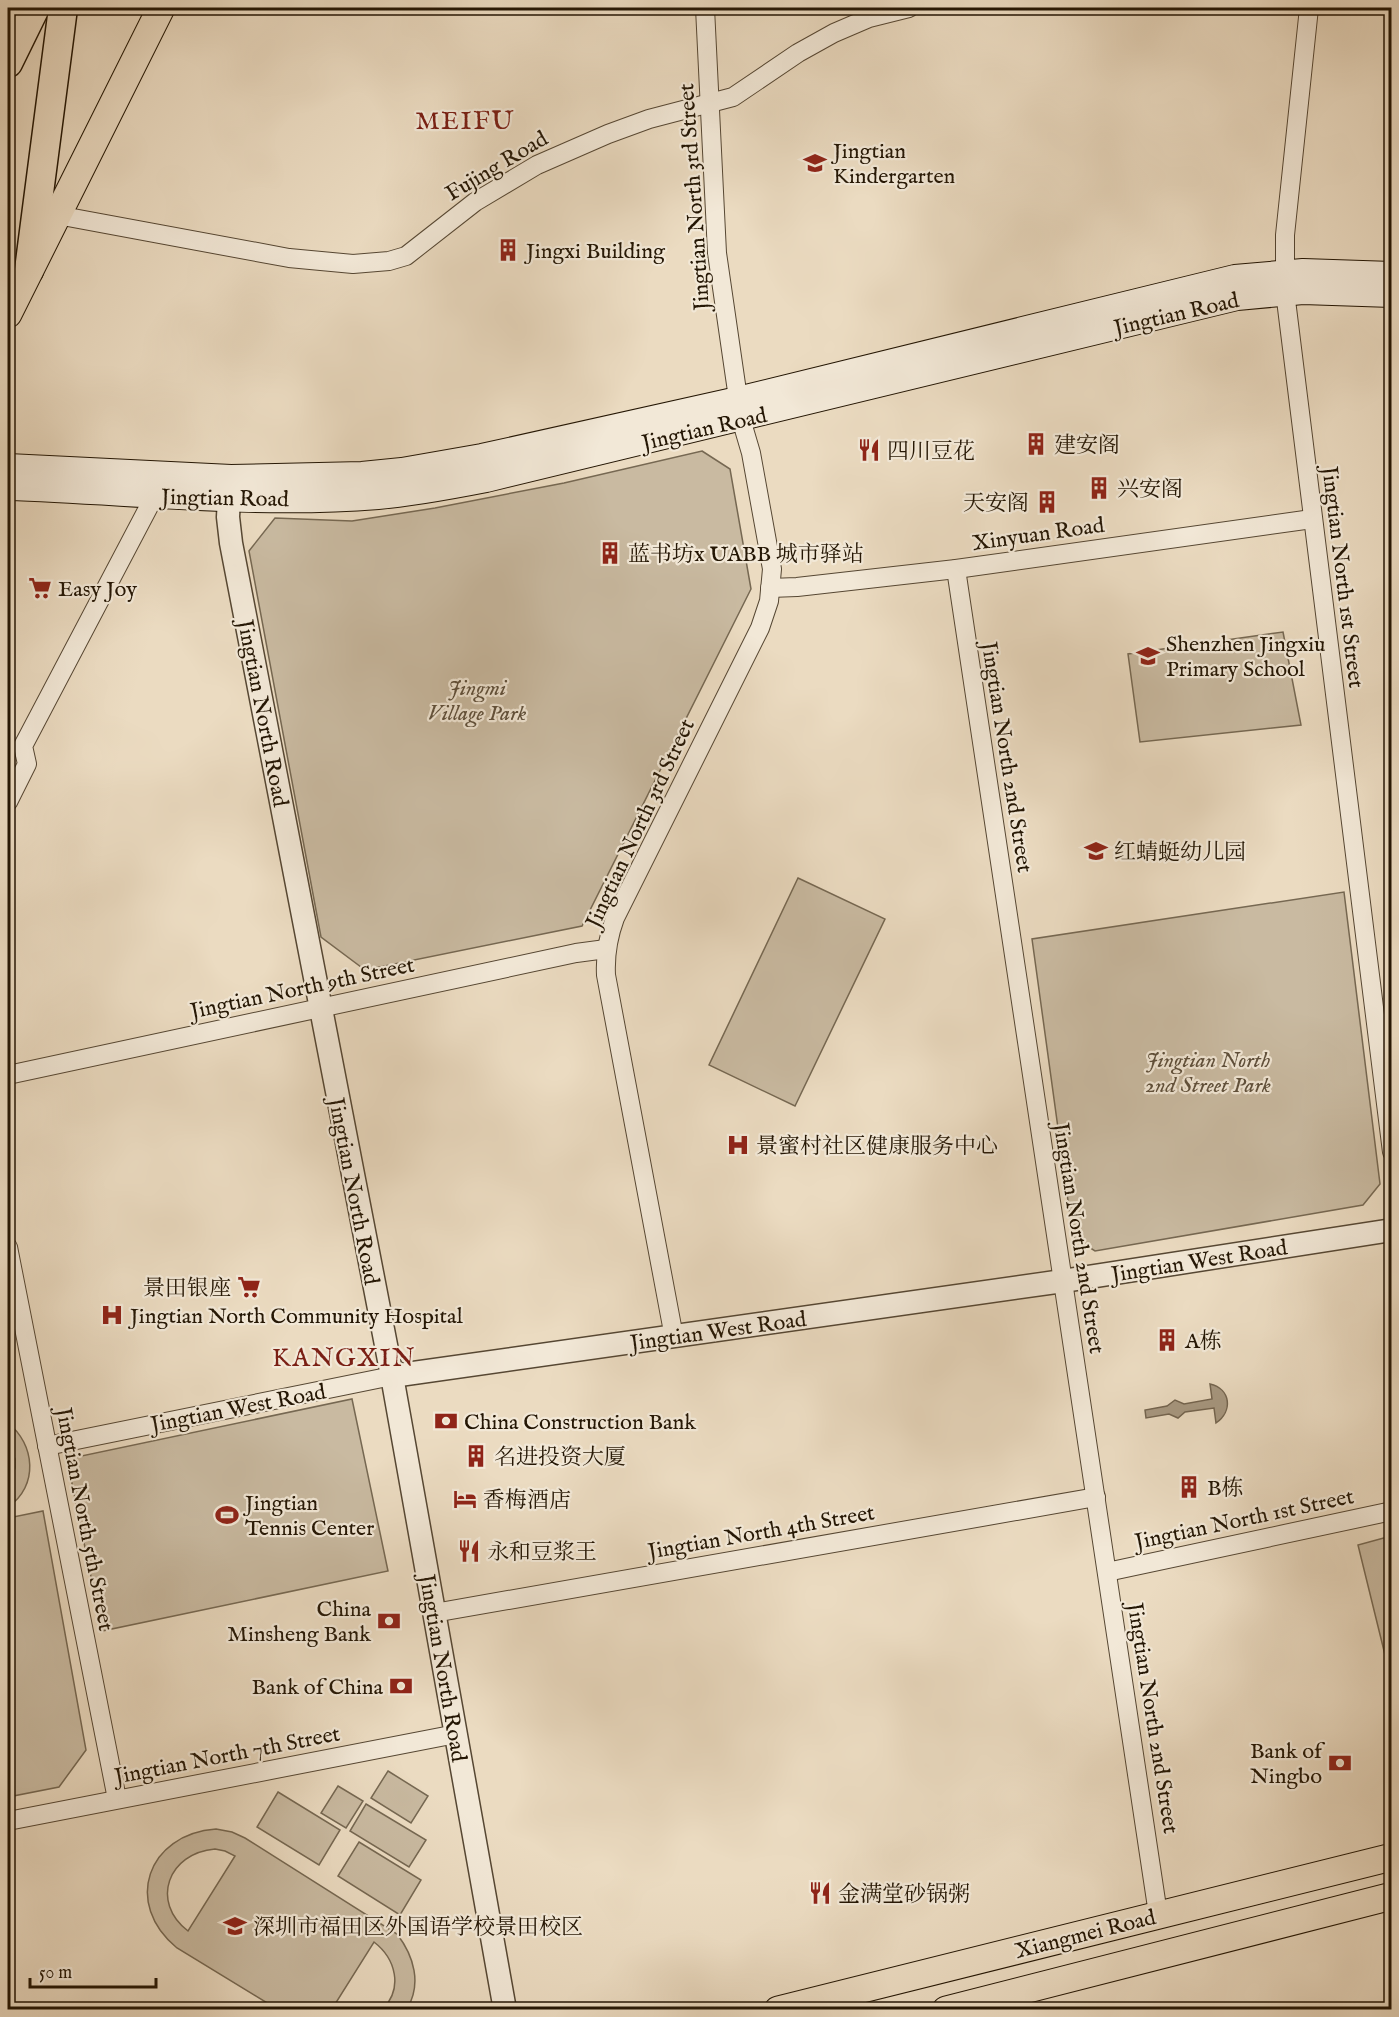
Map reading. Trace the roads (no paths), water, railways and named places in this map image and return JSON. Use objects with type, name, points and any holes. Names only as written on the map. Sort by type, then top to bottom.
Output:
[{"type":"highway","points":[[8,63],[35,8]]},
{"type":"highway","points":[[29,270],[63,8]]},
{"type":"main road","points":[[8,314],[161,8]]},
{"type":"main road","name":"Jingtian Road","points":[[1285,282],[1322,272],[1392,275]]},
{"type":"main road","name":"Jingtian Road","points":[[8,487],[156,495],[402,471],[739,410],[1235,278],[1392,294]]},
{"type":"main road","name":"Jingtian Road","points":[[8,467],[230,488]]},
{"type":"main road","name":"Xiangmei Road","points":[[778,2010],[828,2002],[1158,1914],[1392,1857]]},
{"type":"main road","name":"Xiangmei Road","points":[[946,2010],[1392,1896]]},
{"type":"street","name":"Jingtian North 3rd Street","points":[[674,1337],[606,975],[606,949],[615,918],[762,621],[770,588],[744,454],[717,253],[705,8]]},
{"type":"street","name":"Fujing Road","points":[[57,215],[289,258],[353,264],[389,261],[406,256],[475,202],[537,165],[649,119],[733,97],[798,53],[834,33],[869,18],[909,8]]},
{"type":"street","name":"Jingtian North 1st Street","points":[[1309,8],[1285,235],[1285,282],[1312,519],[1392,1152]]},
{"type":"street","name":"Jingtian North Road","points":[[230,488],[230,536],[392,1376],[505,2010]]},
{"type":"street","points":[[8,802],[27,764],[23,746],[156,495]]},
{"type":"street","name":"Xinyuan Road","points":[[770,588],[797,587],[956,568],[1312,519]]},
{"type":"street","name":"Jingtian North 2nd Street","points":[[956,568],[1158,1914]]},
{"type":"street","name":"Jingtian North 9th Street","points":[[8,1075],[576,953],[606,949]]},
{"type":"street","name":"Jingtian West Road","points":[[47,1446],[392,1376],[1063,1281],[1392,1230]]},
{"type":"street","name":"Jingtian North 5th Street","points":[[8,1247],[117,1800]]},
{"type":"street","name":"Jingtian North 4th Street","points":[[433,1607],[1094,1492]]},
{"type":"street","name":"Jingtian North 1st Street","points":[[1107,1572],[1392,1511]]},
{"type":"street","name":"Jingtian North 7th Street","points":[[8,1821],[456,1734]]},
{"type":"place","name":"Jingtian Kindergarten","points":[[815,163]]},
{"type":"place","name":"Jingxi Building","points":[[508,250]]},
{"type":"place","name":"建安阁","points":[[1036,444]]},
{"type":"place","name":"四川豆花","points":[[869,450]]},
{"type":"place","name":"兴安阁","points":[[1099,488]]},
{"type":"place","name":"天安阁","points":[[1047,502]]},
{"type":"place","name":"蓝书坊x UABB 城市驿站","points":[[610,553]]},
{"type":"place","name":"Easy Joy","points":[[40,588]]},
{"type":"place","name":"Shenzhen Jingxiu Primary School","points":[[1148,656]]},
{"type":"place","name":"红蜻蜓幼儿园","points":[[1096,851]]},
{"type":"place","name":"景蜜村社区健康服务中心","points":[[738,1145]]},
{"type":"place","name":"景田银座","points":[[249,1287]]},
{"type":"place","name":"Jingtian North Community Hospital","points":[[112,1315]]},
{"type":"place","name":"A栋","points":[[1167,1340]]},
{"type":"place","name":"China Construction Bank","points":[[446,1421]]},
{"type":"place","name":"名进投资大厦","points":[[476,1456]]},
{"type":"place","name":"B栋","points":[[1189,1487]]},
{"type":"place","name":"香梅酒店","points":[[465,1499]]},
{"type":"place","name":"Jingtian Tennis Center","points":[[227,1515]]},
{"type":"place","name":"永和豆浆王","points":[[469,1551]]},
{"type":"place","name":"China Minsheng Bank","points":[[389,1621]]},
{"type":"place","name":"Bank of China","points":[[401,1686]]},
{"type":"place","name":"Bank of Ningbo","points":[[1340,1763]]},
{"type":"place","name":"金满堂砂锅粥","points":[[820,1893]]},
{"type":"place","name":"深圳市福田区外国语学校景田校区","points":[[235,1926]]},
{"type":"district","name":"MEIFU","points":[[465,120]]},
{"type":"district","name":"KANGXIN","points":[[344,1357]]},
{"type":"park label","name":"Jingmi Village Park","points":[[477,700]]},
{"type":"park label","name":"Jingtian North 2nd Street Park","points":[[1208,1072]]}]
